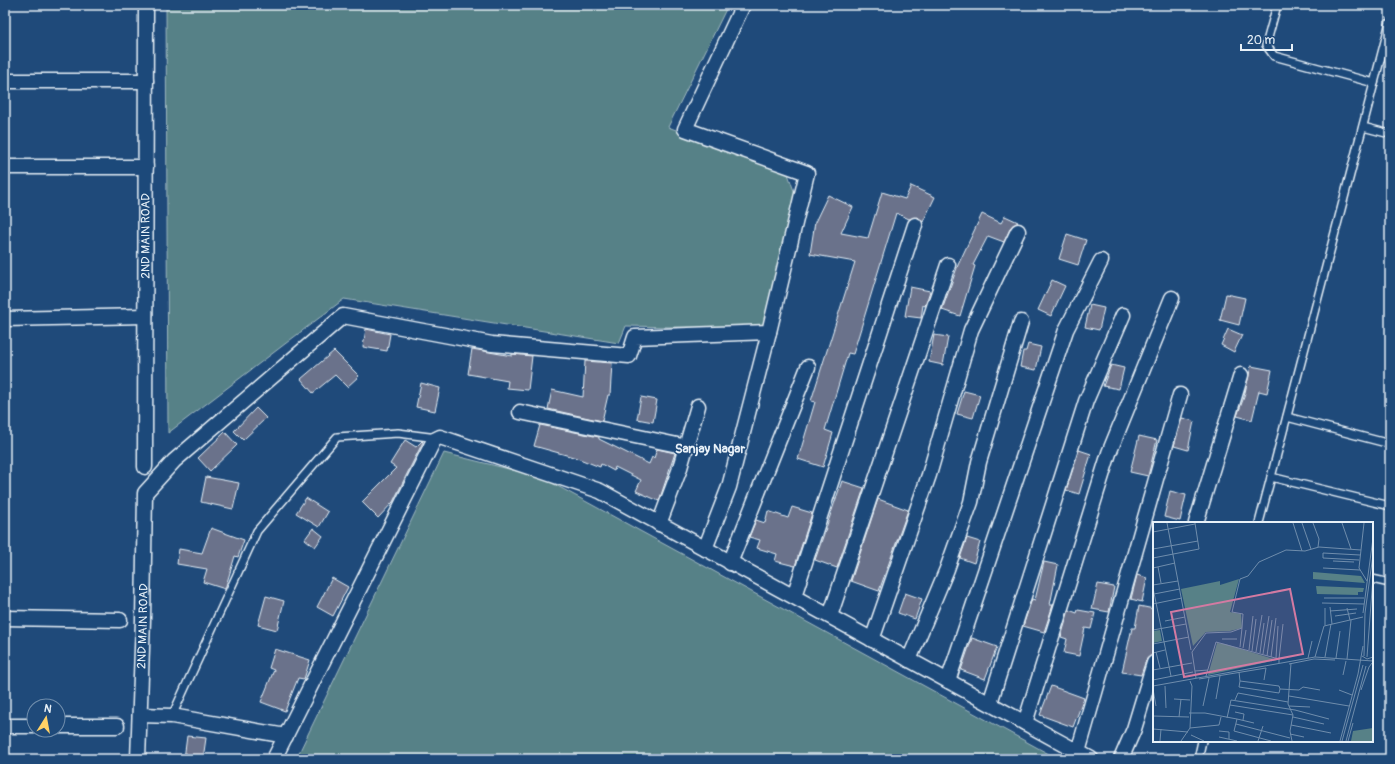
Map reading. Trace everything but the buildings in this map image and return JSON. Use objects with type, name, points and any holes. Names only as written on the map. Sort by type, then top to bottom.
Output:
[{"type":"street","name":"2ND MAIN ROAD","points":[[144,467],[146,5]]},
{"type":"street","points":[[705,549],[729,487],[769,332],[807,172],[685,129],[743,5]]},
{"type":"street","points":[[5,81],[146,82]]},
{"type":"street","points":[[5,167],[146,167]]},
{"type":"street","points":[[794,596],[915,225]]},
{"type":"street","points":[[872,640],[929,475],[971,330],[1018,231]]},
{"type":"street","points":[[948,681],[1066,330],[1101,261]]},
{"type":"street","points":[[830,616],[948,265]]},
{"type":"street","points":[[1025,723],[1109,453],[1172,298]]},
{"type":"street","points":[[990,703],[1086,400],[1123,315]]},
{"type":"street","points":[[5,319],[145,316]]},
{"type":"street","name":"2ND MAIN ROAD","points":[[138,759],[143,620],[144,493],[174,461],[343,316],[492,344],[629,356],[635,337],[769,332]]},
{"type":"street","points":[[909,660],[946,569],[971,502],[979,462],[1021,322]]},
{"type":"street","points":[[730,563],[808,366]]},
{"type":"street","points":[[1196,522],[1241,375]]},
{"type":"street","points":[[1078,752],[1180,395]]},
{"type":"street","points":[[659,524],[687,447],[698,406]]},
{"type":"street","points":[[520,412],[687,447]]},
{"type":"street","points":[[274,759],[434,440],[440,437],[600,491],[1091,759]]},
{"type":"street","points":[[5,618],[120,620]]},
{"type":"street","points":[[1121,759],[1134,729],[1153,666]]},
{"type":"street","points":[[140,715],[172,716],[286,736]]},
{"type":"street","points":[[5,726],[26,726]]},
{"type":"street","points":[[66,726],[117,726]]},
{"type":"lane","points":[[1277,5],[1266,45],[1274,56],[1374,83]]},
{"type":"lane","points":[[1259,522],[1390,22]]},
{"type":"lane","points":[[1363,127],[1390,134]]},
{"type":"lane","points":[[1287,417],[1390,444]]},
{"type":"lane","points":[[172,716],[257,531],[337,436],[398,433],[437,438]]},
{"type":"lane","points":[[1271,477],[1390,506]]},
{"type":"lane","points":[[1373,579],[1390,583]]},
{"type":"lane","points":[[1198,759],[1202,742]]},
{"type":"green space","points":[[166,5],[728,5],[668,127],[787,171],[795,194],[764,329],[626,326],[619,343],[344,299],[168,433]]},
{"type":"green space","points":[[444,453],[541,477],[1058,759],[296,759]]},
{"type":"district","name":"Sanjay Nagar","points":[[710,449]]}]
